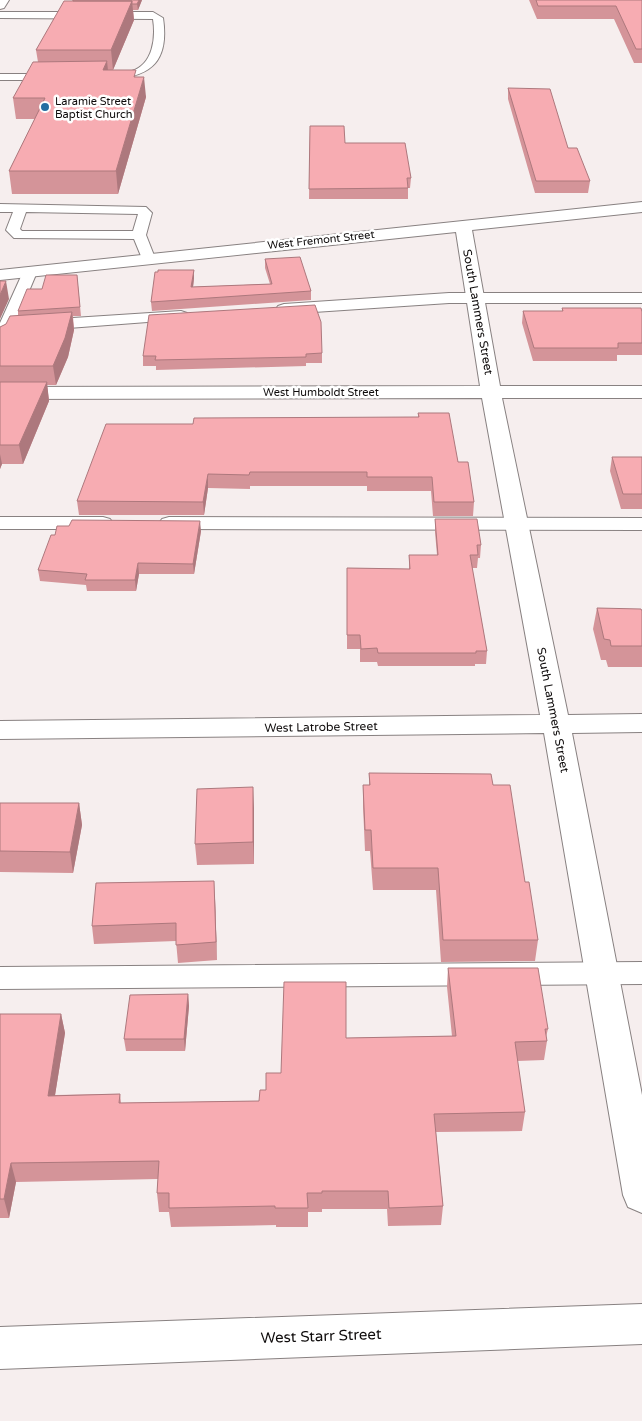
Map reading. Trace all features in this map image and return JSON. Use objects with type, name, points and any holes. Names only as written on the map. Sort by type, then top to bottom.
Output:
[{"type":"street","points":[[0,6],[4,0]]},
{"type":"street","name":"West Fremont Street","points":[[0,274],[642,207]]},
{"type":"street","name":"South Lammers Street","points":[[463,226],[491,392],[556,724],[642,1195]]},
{"type":"street","name":"West Humboldt Street","points":[[0,393],[642,392]]},
{"type":"street","name":"West Latrobe Street","points":[[0,730],[642,723]]},
{"type":"street","name":"West Starr Street","points":[[0,1348],[642,1324]]},
{"type":"lane","points":[[0,15],[153,16],[158,18],[160,28],[157,51],[147,67],[137,73],[92,76]]},
{"type":"lane","points":[[0,77],[65,77]]},
{"type":"lane","points":[[0,208],[141,210],[145,214],[139,235],[148,258]]},
{"type":"lane","points":[[21,208],[13,230],[19,235],[139,235]]},
{"type":"lane","points":[[30,272],[3,334],[193,315]]},
{"type":"lane","points":[[272,310],[475,298],[642,298]]},
{"type":"lane","points":[[0,523],[119,523]]},
{"type":"lane","points":[[149,523],[642,524]]},
{"type":"lane","points":[[0,978],[642,973]]},
{"type":"building","points":[[73,0],[139,0],[137,4],[132,4],[132,1]]},
{"type":"building","points":[[536,0],[642,0],[642,49],[636,49],[616,6],[538,6]]},
{"type":"building","points":[[64,1],[132,1],[111,50],[36,50]]},
{"type":"building","points":[[107,61],[103,70],[136,70],[134,77],[144,77],[116,171],[9,171],[45,98],[13,98],[33,62]]},
{"type":"building","points":[[508,88],[550,89],[568,148],[577,148],[590,181],[536,181]]},
{"type":"building","points":[[310,126],[344,126],[345,143],[405,143],[411,178],[407,178],[408,188],[309,189]]},
{"type":"building","points":[[300,257],[311,291],[151,302],[155,272],[158,272],[158,270],[194,270],[191,287],[272,284],[265,259]]},
{"type":"building","points":[[46,275],[77,275],[80,307],[18,311],[27,289],[42,289]]},
{"type":"building","points":[[0,281],[6,281],[0,295]]},
{"type":"building","points":[[315,305],[321,322],[322,353],[306,354],[306,357],[155,360],[156,356],[143,356],[149,315]]},
{"type":"building","points":[[562,308],[641,308],[642,343],[618,343],[618,348],[534,348],[523,311],[563,311]]},
{"type":"building","points":[[72,312],[65,338],[53,366],[0,366],[0,327],[6,324],[10,316]]},
{"type":"building","points":[[0,382],[47,382],[19,445],[0,445]]},
{"type":"building","points":[[418,413],[449,413],[458,462],[468,462],[474,502],[434,502],[432,477],[367,477],[367,472],[250,472],[249,475],[208,474],[203,502],[77,501],[106,424],[193,424],[194,418],[419,417]]},
{"type":"building","points":[[612,457],[642,457],[642,494],[623,494]]},
{"type":"building","points":[[435,519],[477,519],[481,545],[477,545],[478,555],[470,555],[487,651],[476,651],[476,653],[378,653],[377,648],[361,649],[360,635],[347,635],[347,568],[410,569],[409,555],[438,555]]},
{"type":"building","points":[[72,520],[200,521],[193,564],[138,563],[135,580],[85,580],[87,574],[38,570],[51,535],[55,535],[57,526],[69,526]]},
{"type":"building","points":[[597,608],[641,609],[642,646],[611,646],[610,640],[604,639]]},
{"type":"building","points":[[369,773],[491,774],[493,785],[510,785],[525,882],[529,882],[538,940],[443,940],[438,868],[373,868],[371,830],[365,830],[363,785],[370,785]]},
{"type":"building","points":[[253,787],[253,842],[195,844],[197,789]]},
{"type":"building","points":[[0,803],[79,803],[70,852],[0,851]]},
{"type":"building","points":[[214,881],[216,942],[176,945],[176,923],[92,926],[96,883]]},
{"type":"building","points":[[448,968],[538,968],[548,1029],[545,1029],[547,1041],[515,1042],[525,1112],[434,1114],[443,1206],[389,1208],[388,1191],[322,1191],[322,1193],[307,1193],[308,1208],[275,1208],[275,1206],[169,1208],[169,1193],[157,1193],[159,1161],[11,1163],[4,1199],[0,1199],[0,1014],[61,1014],[48,1096],[120,1094],[119,1103],[259,1101],[260,1090],[266,1090],[266,1073],[281,1073],[284,982],[346,982],[346,1038],[456,1036]]},
{"type":"building","points":[[188,994],[184,1039],[124,1039],[130,995]]},
{"type":"place","name":"Laramie Street Baptist Church","points":[[45,107]]}]
